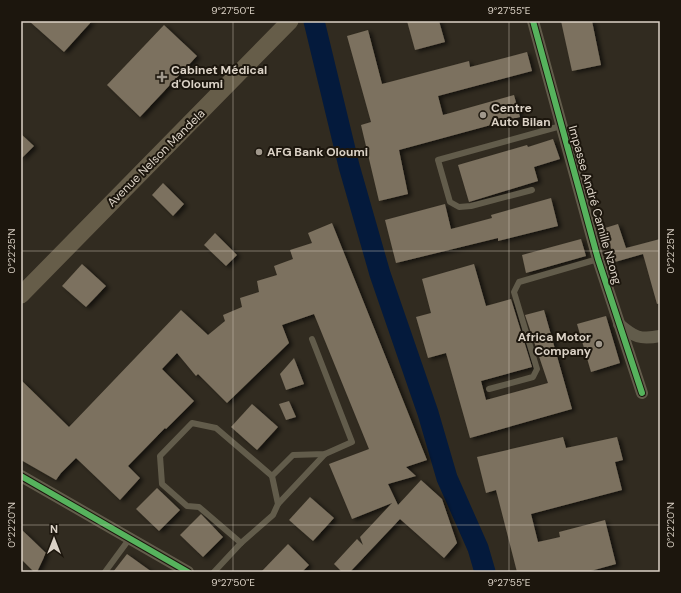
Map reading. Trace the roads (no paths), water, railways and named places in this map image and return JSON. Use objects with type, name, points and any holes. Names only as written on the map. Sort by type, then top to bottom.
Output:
[{"type":"main road","name":"Avenue Nelson Mandela","points":[[21,295],[290,21]]},
{"type":"street","name":"Impasse André Camille Nzong","points":[[533,21],[598,259],[642,393]]},
{"type":"street","points":[[619,324],[639,338],[648,339],[660,336]]},
{"type":"street","points":[[21,476],[188,572]]},
{"type":"lane","points":[[532,190],[471,206],[459,207],[450,202],[438,160],[561,126]]},
{"type":"lane","points":[[489,389],[533,377],[537,369],[514,292],[519,282],[598,259]]},
{"type":"lane","points":[[272,476],[293,455],[325,454],[352,442],[312,339]]},
{"type":"lane","points":[[241,543],[199,507],[187,506],[162,484],[160,456],[192,423],[216,428],[272,476],[278,504]]},
{"type":"lane","points":[[214,572],[241,543],[273,515],[278,504],[325,454]]},
{"type":"lane","points":[[105,572],[130,538]]},
{"type":"waterway","points":[[314,21],[349,166],[380,274],[428,413],[447,478],[478,548],[485,572]]},
{"type":"place","name":"Cabinet Médical d'Oloumi","points":[[162,77]]},
{"type":"place","name":"Centre Auto Bilan","points":[[483,115]]},
{"type":"place","name":"AFG Bank Oloumi","points":[[259,152]]},
{"type":"place","name":"Africa Motor Company","points":[[599,344]]}]
